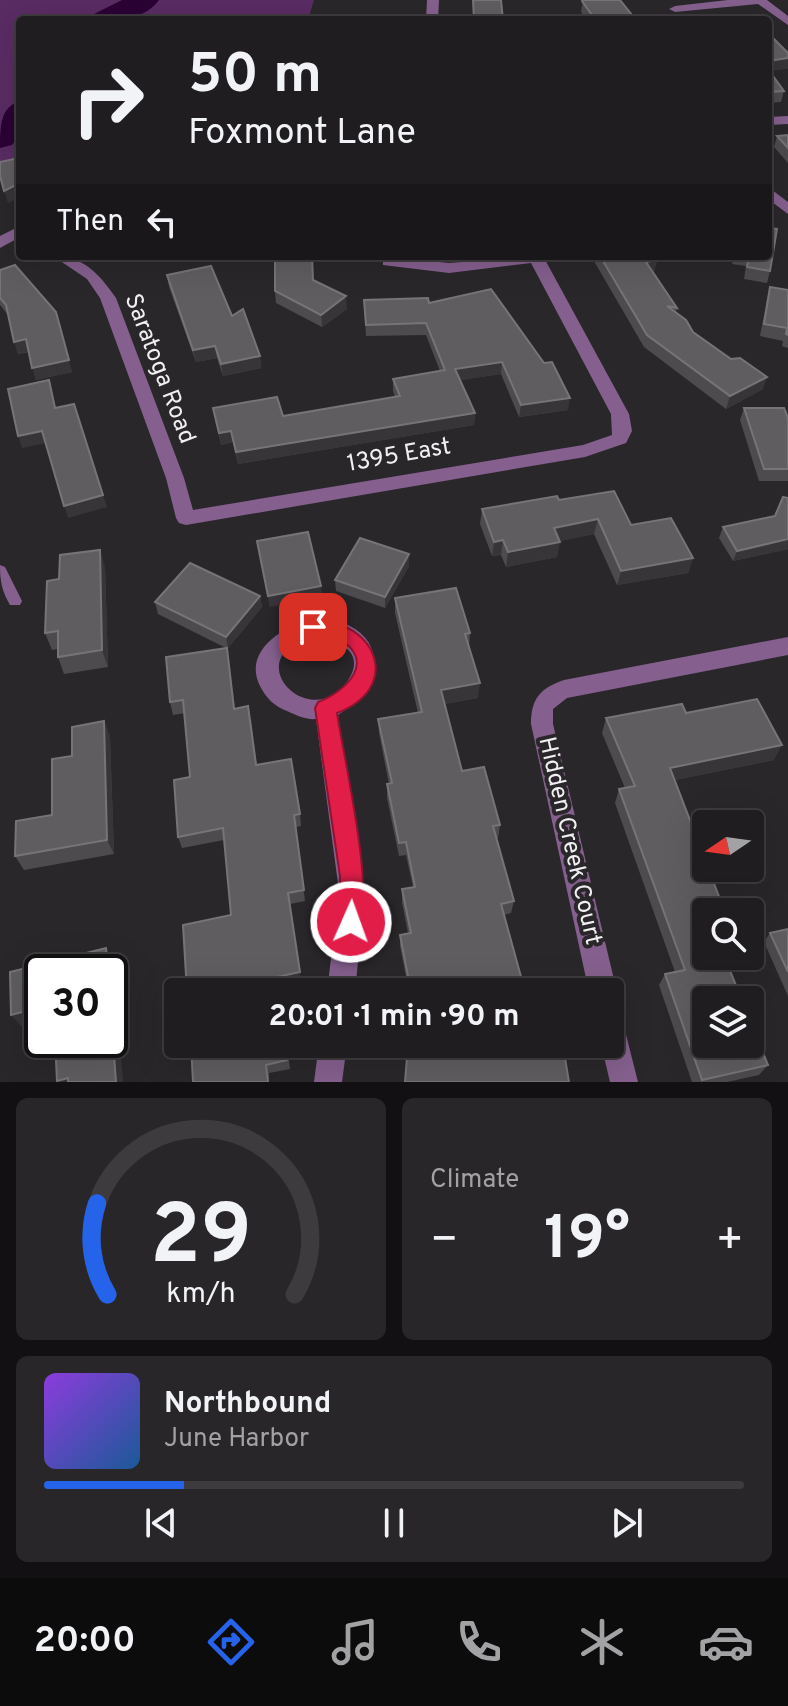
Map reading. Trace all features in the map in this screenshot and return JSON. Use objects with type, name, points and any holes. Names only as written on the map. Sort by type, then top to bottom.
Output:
[{"type":"street","points":[[675,9],[760,0],[788,22]]},
{"type":"street","points":[[772,195],[788,210]]},
{"type":"street","name":"Saratoga Road","points":[[67,260],[93,276],[108,298],[175,478],[186,518]]},
{"type":"street","points":[[388,262],[449,268],[512,260]]},
{"type":"street","name":"1395 East","points":[[186,518],[585,451],[620,439],[623,431],[620,414],[538,260]]},
{"type":"street","points":[[331,627],[347,634],[363,652],[366,667],[362,683],[344,701],[326,708],[297,706],[281,698],[271,685],[267,670],[271,654],[281,641],[295,631],[331,627]]},
{"type":"street","name":"Hidden Creek Court","points":[[600,978],[542,724],[542,706],[564,689],[788,646]]},
{"type":"street","points":[[326,708],[352,876],[351,922],[343,978]]},
{"type":"street","points":[[328,1082],[331,1058]]},
{"type":"street","points":[[618,1058],[624,1082]]},
{"type":"lane","points":[[0,571],[15,601]]},
{"type":"shaded area","points":[[0,0],[314,0],[309,16],[16,16],[16,166],[0,172]]},
{"type":"building","points":[[473,0],[501,0],[503,16],[474,16]]},
{"type":"building","points":[[620,0],[633,16],[593,16],[582,1]]},
{"type":"building","points":[[772,37],[788,53],[788,58],[772,60]]},
{"type":"building","points":[[772,74],[784,91],[772,92]]},
{"type":"building","points":[[788,135],[788,148],[777,136]]},
{"type":"building","points":[[16,159],[16,185],[4,191],[0,176],[0,162]]},
{"type":"building","points":[[772,228],[777,229],[772,259]]},
{"type":"building","points":[[275,260],[312,260],[313,280],[346,296],[321,315],[275,291]]},
{"type":"building","points":[[602,260],[657,260],[646,262],[677,308],[667,306],[686,320],[693,332],[731,359],[740,358],[767,377],[730,396],[647,335]]},
{"type":"building","points":[[748,260],[772,260],[770,271],[747,267]]},
{"type":"building","points":[[15,265],[56,312],[69,360],[32,368],[26,339],[14,342],[6,305],[0,298],[0,270]]},
{"type":"building","points":[[211,266],[232,316],[243,309],[260,356],[221,364],[215,346],[193,350],[167,275]]},
{"type":"building","points":[[770,287],[788,290],[788,335],[787,328],[764,324]]},
{"type":"building","points":[[491,289],[544,363],[552,362],[570,398],[521,405],[502,362],[455,369],[475,413],[236,452],[231,431],[219,433],[213,408],[277,397],[283,416],[400,396],[393,379],[445,370],[426,323],[366,325],[364,300],[428,298],[429,303]]},
{"type":"building","points":[[49,380],[55,408],[74,404],[103,495],[64,506],[42,431],[18,436],[8,389]]},
{"type":"building","points":[[744,408],[784,408],[788,418],[788,469],[764,469]]},
{"type":"building","points":[[614,491],[631,525],[671,518],[693,558],[621,571],[598,519],[554,528],[560,542],[508,552],[503,540],[494,542],[482,509],[557,496],[559,500]]},
{"type":"building","points":[[783,497],[788,498],[788,539],[737,551],[723,527],[775,516]]},
{"type":"building","points":[[308,532],[321,586],[268,596],[257,541]]},
{"type":"building","points":[[360,538],[409,554],[385,597],[335,580]]},
{"type":"building","points":[[100,550],[102,650],[58,657],[58,631],[45,633],[47,581],[59,579],[60,555]]},
{"type":"building","points":[[190,563],[260,596],[226,637],[155,602]]},
{"type":"building","points":[[456,588],[470,633],[465,634],[480,683],[441,690],[462,771],[484,767],[500,825],[493,826],[514,901],[501,904],[521,978],[408,978],[400,935],[411,933],[402,889],[415,887],[406,842],[399,843],[387,784],[392,783],[378,719],[422,712],[395,598]]},
{"type":"building","points":[[227,648],[234,709],[248,706],[256,765],[291,759],[300,814],[294,815],[304,890],[288,893],[300,972],[277,978],[186,978],[183,925],[231,915],[223,828],[178,837],[174,780],[190,777],[183,700],[170,702],[166,657]]},
{"type":"building","points":[[757,699],[782,745],[670,768],[692,825],[692,882],[713,882],[720,898],[692,898],[692,970],[730,970],[736,986],[692,986],[692,1051],[665,974],[685,970],[619,789],[635,786],[606,718],[682,704],[686,713]]},
{"type":"building","points":[[104,721],[107,840],[15,856],[16,821],[52,815],[52,759],[72,756],[72,727]]},
{"type":"building","points":[[788,929],[788,972],[770,933]]},
{"type":"building","points":[[106,948],[106,954],[82,954]]},
{"type":"building","points":[[24,968],[24,1012],[11,1015],[10,972]]},
{"type":"building","points":[[764,1055],[768,1065],[702,1080],[694,1058],[764,1058]]},
{"type":"building","points":[[56,1058],[114,1058],[116,1082],[68,1082],[68,1078],[57,1081]]},
{"type":"building","points":[[192,1058],[287,1058],[266,1065],[268,1082],[193,1082]]},
{"type":"building","points":[[407,1058],[565,1058],[569,1082],[405,1082]]},
{"type":"waterway","points":[[113,16],[144,0]]},
{"type":"waterway","points":[[0,138],[16,116]]},
{"type":"route","points":[[313,627],[331,627],[347,634],[359,645],[365,659],[365,675],[357,690],[344,701],[326,708],[352,876],[351,922]]}]
